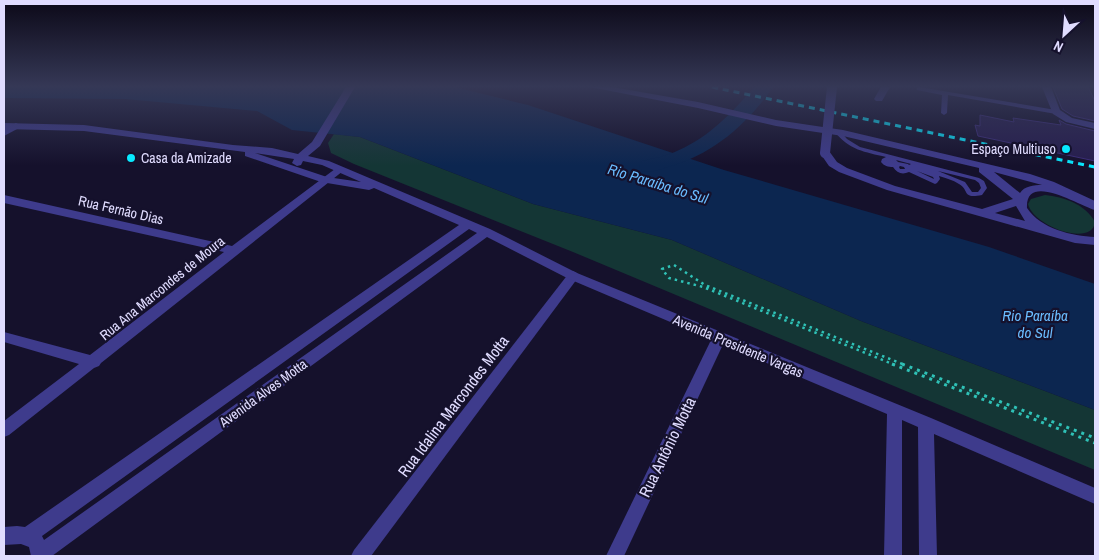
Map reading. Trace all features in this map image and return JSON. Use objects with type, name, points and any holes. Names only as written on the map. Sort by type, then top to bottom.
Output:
[{"type":"street","points":[[294,169],[300,157],[317,140],[335,113]]},
{"type":"street","points":[[731,113],[776,123],[838,132],[1026,176],[1095,206]]},
{"type":"street","points":[[829,113],[825,153],[833,164],[854,176],[1068,238],[1093,242]]},
{"type":"street","points":[[1058,113],[1070,120],[1095,126]]},
{"type":"street","name":"Avenida Presidente Vargas","points":[[4,126],[84,128],[234,148],[272,151],[325,163],[486,232],[573,276],[926,423],[1095,496]]},
{"type":"street","points":[[4,133],[16,126]]},
{"type":"street","points":[[317,140],[325,163]]},
{"type":"street","name":"Avenida Presidente Vargas","points":[[234,148],[325,180],[384,189]]},
{"type":"street","points":[[963,160],[993,175],[1021,199],[1022,207],[1027,215],[1048,231]]},
{"type":"street","name":"Rua Ana Marcondes de Moura","points":[[4,430],[94,362],[232,250],[339,169]]},
{"type":"street","points":[[982,213],[1021,199],[1030,190],[1040,189],[1064,192]]},
{"type":"street","name":"Rua Fernão Dias","points":[[4,198],[232,250]]},
{"type":"street","name":"Avenida Alves Motta","points":[[28,536],[468,224]]},
{"type":"street","name":"Avenida Alves Motta","points":[[40,555],[486,232]]},
{"type":"street","name":"Rua Idalina Marcondes Motta","points":[[360,556],[573,276]]},
{"type":"street","points":[[4,337],[94,362]]},
{"type":"street","name":"Rua Antônio Motta","points":[[615,556],[719,338]]},
{"type":"street","points":[[291,350],[304,364]]},
{"type":"street","points":[[893,556],[895,411]]},
{"type":"street","points":[[926,423],[928,556]]},
{"type":"street","points":[[4,536],[15,534],[28,536],[36,542],[40,555]]},
{"type":"lane","points":[[838,132],[845,140],[884,160],[888,165],[896,164],[896,168],[900,171],[909,170],[935,182],[936,176],[911,167],[915,164],[963,182],[971,194],[980,194],[984,188],[983,184],[977,179],[864,149]]},
{"type":"path","points":[[1095,438],[880,356],[705,285],[674,266],[662,269],[669,278],[703,288],[878,359],[1095,443]]},
{"type":"green space","points":[[334,134],[360,137],[533,204],[672,240],[861,321],[1095,410],[1095,470],[573,252],[354,164],[331,153],[328,143]]},
{"type":"green space","points":[[1045,195],[1073,202],[1086,210],[1095,222],[1091,230],[1074,234],[1062,231],[1040,220],[1032,212],[1028,204],[1031,199]]},
{"type":"water","name":"Rio Paraíba do Sul","points":[[261,113],[553,113],[724,170],[989,247],[1095,284],[1095,410],[861,321],[672,240],[533,204],[360,137],[292,130]]},
{"type":"building","points":[[1068,113],[1095,113],[1095,121]]},
{"type":"building","name":"Espaço Multiuso","points":[[980,115],[1014,122],[1013,118],[1061,125],[1059,120],[1066,124],[1095,131],[1095,161],[978,136],[975,125],[980,126]]},
{"type":"waterway","points":[[649,166],[686,155],[697,149],[719,134],[741,113]]},
{"type":"railway","points":[[837,113],[1095,167]]},
{"type":"place","name":"Espaço Multiuso","points":[[1066,149]]},
{"type":"place","name":"Casa da Amizade","points":[[131,158]]}]
